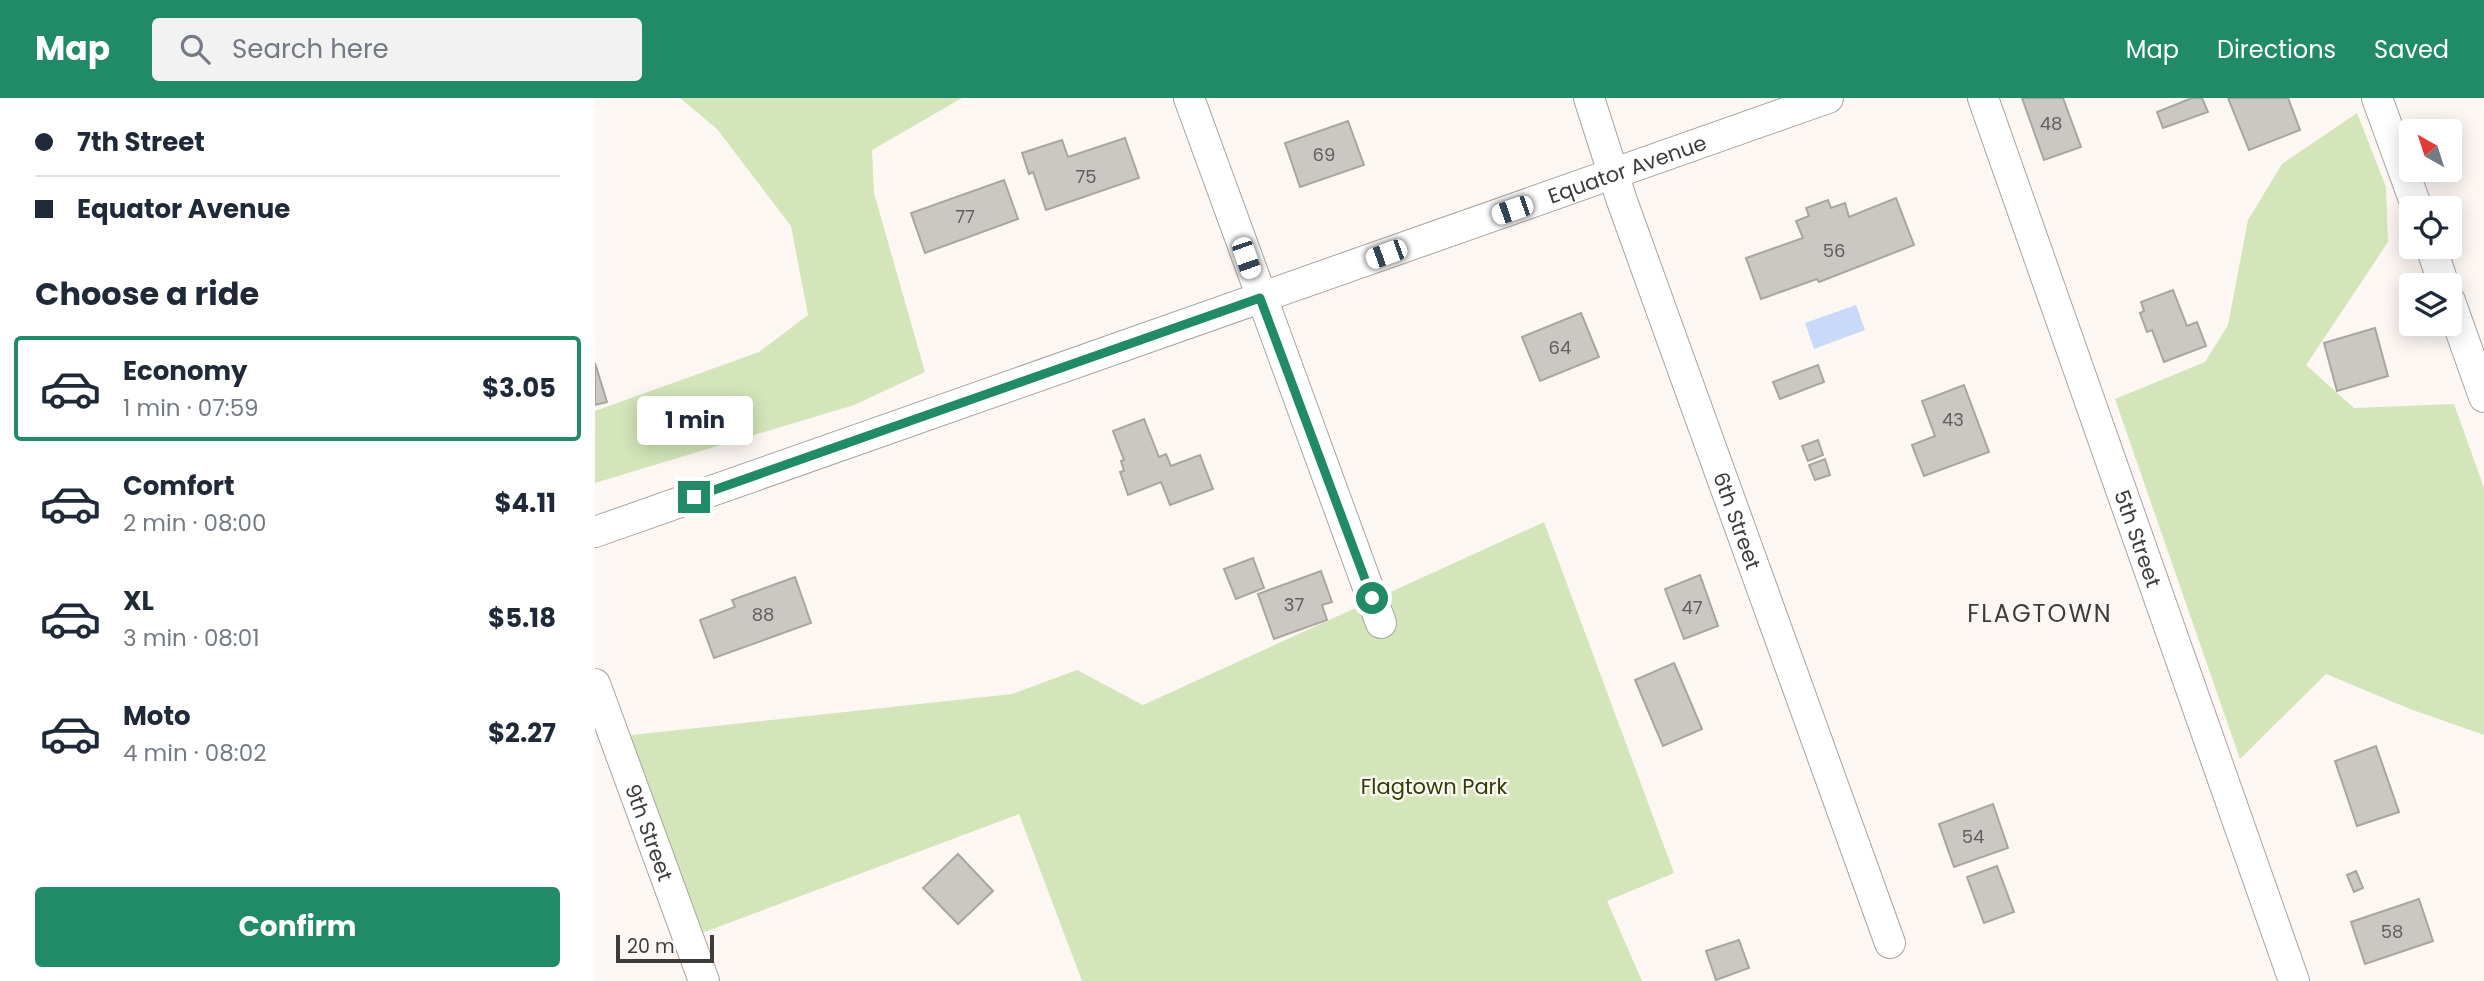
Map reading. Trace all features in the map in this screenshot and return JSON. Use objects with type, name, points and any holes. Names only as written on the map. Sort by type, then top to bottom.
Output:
[{"type":"street","points":[[1189,98],[1381,624]]},
{"type":"street","name":"6th Street","points":[[1589,98],[1613,175],[1890,943]]},
{"type":"street","name":"Equator Avenue","points":[[595,532],[1828,98]]},
{"type":"street","name":"5th Street","points":[[1983,98],[2294,981]]},
{"type":"street","points":[[2377,98],[2413,196]]},
{"type":"street","points":[[2462,335],[2484,397]]},
{"type":"street","name":"9th Street","points":[[595,684],[703,981]]},
{"type":"green space","points":[[680,98],[962,98],[872,150],[874,193],[925,372],[854,405],[595,483],[595,411],[759,352],[808,315],[791,226],[717,129]]},
{"type":"green space","points":[[2357,113],[2386,187],[2388,242],[2306,365],[2354,408],[2454,404],[2484,488],[2484,735],[2410,709],[2326,674],[2240,759],[2115,399],[2205,362],[2228,325],[2248,220],[2282,164]]},
{"type":"green space","name":"Flagtown Park","points":[[1544,522],[1674,873],[1607,901],[1642,981],[1082,981],[1019,814],[694,936],[614,737],[1012,694],[1077,670],[1143,705]]},
{"type":"water","points":[[1856,305],[1865,330],[1814,349],[1805,323]]},
{"type":"building","points":[[2022,98],[2063,98],[2081,147],[2044,160]]},
{"type":"building","points":[[2192,98],[2202,98],[2208,112],[2163,128],[2157,112]]},
{"type":"building","points":[[2228,98],[2288,98],[2300,130],[2249,150]]},
{"type":"building","points":[[1348,121],[1364,165],[1300,187],[1285,143]]},
{"type":"building","points":[[1125,138],[1139,178],[1046,210],[1033,172],[1029,174],[1022,153],[1062,140],[1068,157]]},
{"type":"building","points":[[1004,180],[1018,219],[925,253],[911,213]]},
{"type":"building","points":[[1896,198],[1914,245],[1819,282],[1817,279],[1761,299],[1746,258],[1803,238],[1796,221],[1809,216],[1806,208],[1828,200],[1831,208],[1845,203],[1849,217]]},
{"type":"building","points":[[2173,290],[2187,326],[2197,322],[2206,346],[2164,362],[2152,330],[2147,332],[2140,313],[2144,311],[2141,302]]},
{"type":"building","points":[[1581,313],[1599,357],[1540,381],[1522,337]]},
{"type":"building","points":[[2375,328],[2388,376],[2337,391],[2324,343]]},
{"type":"building","points":[[595,363],[607,402],[595,405]]},
{"type":"building","points":[[1818,365],[1824,382],[1780,399],[1773,382]]},
{"type":"building","points":[[1964,385],[1989,452],[1924,476],[1912,445],[1935,436],[1922,401]]},
{"type":"building","points":[[1144,419],[1159,457],[1166,454],[1171,466],[1200,455],[1213,489],[1170,505],[1161,482],[1128,495],[1120,472],[1124,471],[1121,461],[1124,460],[1113,431]]},
{"type":"building","points":[[1818,440],[1823,455],[1808,461],[1802,446]]},
{"type":"building","points":[[1825,459],[1830,475],[1815,480],[1809,465]]},
{"type":"building","points":[[1253,558],[1264,588],[1236,599],[1224,569]]},
{"type":"building","points":[[1321,571],[1332,602],[1322,605],[1327,620],[1274,639],[1258,594]]},
{"type":"building","points":[[1700,575],[1718,626],[1684,639],[1665,589]]},
{"type":"building","points":[[795,577],[811,623],[714,658],[700,620],[735,607],[732,600]]},
{"type":"building","points":[[1674,663],[1702,729],[1663,746],[1635,680]]},
{"type":"building","points":[[2376,746],[2399,812],[2357,826],[2335,761]]},
{"type":"building","points":[[1993,804],[2008,848],[1954,867],[1939,824]]},
{"type":"building","points":[[958,854],[993,891],[958,924],[923,888]]},
{"type":"building","points":[[1997,866],[2014,912],[1984,923],[1967,877]]},
{"type":"building","points":[[2356,871],[2363,888],[2354,892],[2347,875]]},
{"type":"building","points":[[2419,899],[2433,941],[2365,964],[2351,922]]},
{"type":"building","points":[[1739,940],[1749,968],[1716,980],[1706,951]]},
{"type":"district","name":"FLAGTOWN","points":[[2040,613]]},
{"type":"route","points":[[694,497],[1260,298],[1372,598]]}]
